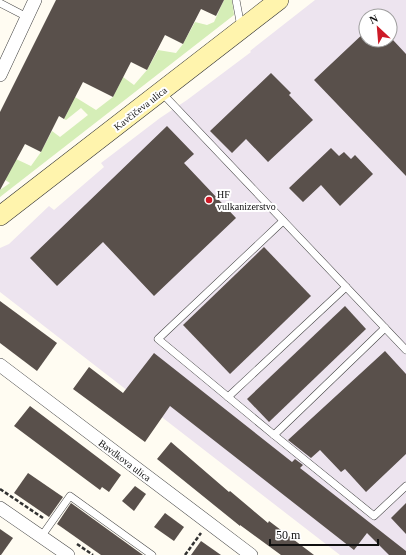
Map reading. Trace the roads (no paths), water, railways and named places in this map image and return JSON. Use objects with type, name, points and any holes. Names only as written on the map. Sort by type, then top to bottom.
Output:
[{"type":"street","points":[[0,75],[36,0]]},
{"type":"street","name":"Kavčičeva ulica","points":[[0,216],[279,0]]},
{"type":"street","name":"Bavdkova ulica","points":[[0,365],[251,555]]},
{"type":"street","points":[[0,508],[68,555]]},
{"type":"lane","points":[[236,0],[241,29]]},
{"type":"lane","points":[[0,3],[27,17]]},
{"type":"lane","points":[[161,92],[406,350]]},
{"type":"lane","points":[[283,221],[158,340],[374,516],[406,486]]},
{"type":"lane","points":[[228,397],[346,287]]},
{"type":"lane","points":[[274,435],[385,328]]},
{"type":"lane","points":[[41,536],[70,496],[152,555]]},
{"type":"place","name":"HF vulkanizerstvo","points":[[209,200]]}]
